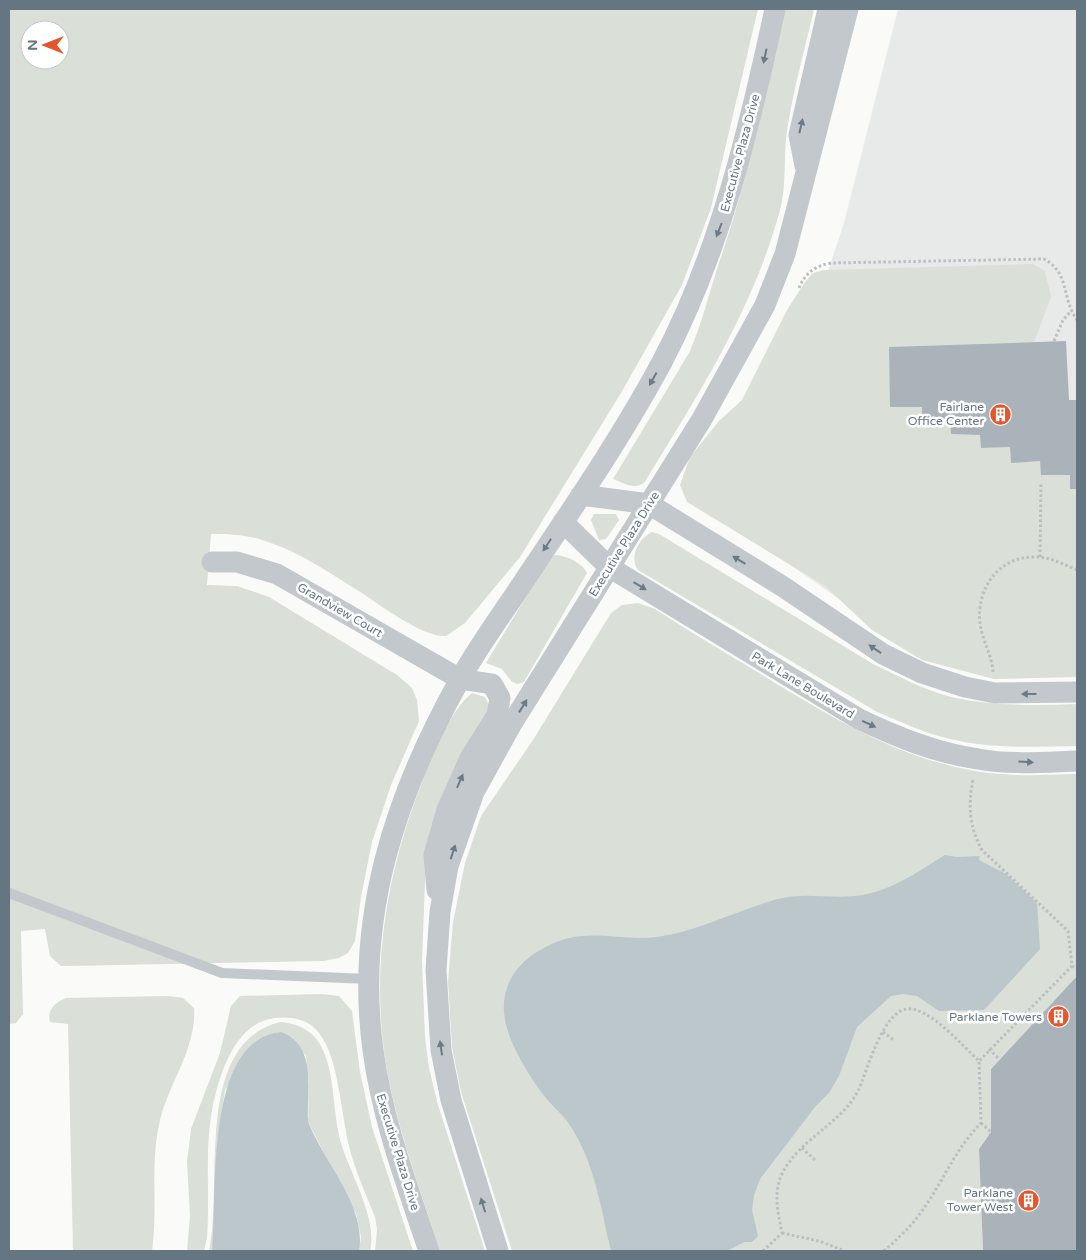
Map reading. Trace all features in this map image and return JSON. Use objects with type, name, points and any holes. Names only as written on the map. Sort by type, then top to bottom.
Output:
[{"type":"street","name":"Executive Plaza Drive","points":[[429,1251],[383,1110],[372,1049],[369,979],[370,948],[374,908],[385,853],[418,760],[460,678],[620,437],[663,360],[693,298],[721,223],[757,93],[775,9]]},
{"type":"street","name":"Executive Plaza Drive","points":[[806,174],[799,135],[828,9]]},
{"type":"street","name":"Executive Plaza Drive","points":[[498,1251],[451,1100],[441,1050],[436,970],[440,912],[448,866],[474,792],[511,725],[729,372],[765,305],[785,254],[848,9]]},
{"type":"street","points":[[581,495],[648,504],[782,586],[883,654],[922,673],[965,687],[995,692],[1077,692]]},
{"type":"street","name":"Park Lane Boulevard","points":[[563,522],[609,568],[859,719],[898,737],[948,754],[980,760],[1034,763],[1077,761]]},
{"type":"street","name":"Grandview Court","points":[[212,562],[237,562],[277,574],[460,678]]},
{"type":"street","name":"Executive Plaza Drive","points":[[440,912],[434,854],[447,810],[470,758],[496,716],[500,698],[492,684],[460,678]]},
{"type":"lane","points":[[9,893],[222,973],[369,979]]},
{"type":"path","points":[[799,288],[809,271],[820,265],[831,263],[1044,259],[1056,266],[1062,276],[1071,311],[1077,320]]},
{"type":"path","points":[[1054,341],[1063,320],[1071,311]]},
{"type":"path","points":[[1040,557],[1041,482]]},
{"type":"path","points":[[995,692],[993,668],[980,624],[980,597],[990,578],[1008,562],[1020,558],[1040,557],[1077,570]]},
{"type":"path","points":[[980,760],[973,780],[969,805],[974,835],[982,850],[1068,931],[1072,966]]},
{"type":"path","points":[[1072,966],[1077,969]]},
{"type":"path","points":[[991,1132],[982,1123],[979,1061],[1072,966]]},
{"type":"path","points":[[782,1233],[776,1200],[781,1176],[792,1155],[851,1102],[864,1076],[873,1049],[897,1014],[904,1009],[917,1009],[929,1016],[979,1061]]},
{"type":"path","points":[[883,1032],[895,1042]]},
{"type":"path","points":[[989,1049],[999,1059]]},
{"type":"path","points":[[884,1251],[918,1216],[966,1138],[982,1123]]},
{"type":"path","points":[[802,1148],[815,1160]]},
{"type":"path","points":[[763,1251],[782,1233]]},
{"type":"path","points":[[782,1233],[819,1241],[845,1251]]},
{"type":"shaded area","points":[[9,9],[758,9],[711,208],[682,285],[621,393],[520,557],[465,623],[446,636],[426,632],[402,620],[318,565],[295,553],[264,540],[234,535],[211,534],[207,585],[237,586],[269,597],[397,675],[412,688],[417,700],[419,721],[391,785],[372,842],[361,897],[355,941],[348,953],[339,958],[323,961],[61,966],[50,956],[45,929],[21,931],[23,1014],[16,1023],[9,1024]]},
{"type":"shaded area","points":[[784,9],[814,9],[790,116],[786,141],[782,200],[769,247],[739,317],[704,384],[644,483],[636,486],[628,485],[613,479],[689,353],[702,320],[739,200]]},
{"type":"shaded area","points":[[898,9],[1077,9],[1077,670],[871,621],[687,493],[825,280],[844,223]]},
{"type":"shaded area","points":[[1033,264],[1045,271],[1051,297],[1034,342],[890,347],[890,407],[922,407],[922,422],[950,421],[951,434],[980,435],[981,448],[1010,447],[1011,462],[1040,461],[1041,475],[1070,475],[1071,489],[1077,489],[1077,677],[994,679],[922,660],[872,630],[825,586],[687,502],[680,485],[690,457],[719,421],[742,400],[787,310],[813,273],[824,270]]},
{"type":"shaded area","points":[[594,514],[616,514],[619,520],[606,539],[599,540],[591,520]]},
{"type":"shaded area","points":[[652,532],[659,534],[873,664],[921,687],[951,697],[998,704],[1077,704],[1077,746],[1014,747],[966,742],[931,734],[877,712],[638,570],[634,560],[636,549],[643,539]]},
{"type":"shaded area","points":[[555,555],[573,560],[582,566],[587,573],[524,682],[518,684],[512,682],[502,669],[486,663],[549,559]]},
{"type":"shaded area","name":"Parklane Towers","points":[[638,603],[655,609],[821,710],[894,747],[947,765],[988,773],[1026,775],[1077,774],[1077,976],[991,1069],[991,1132],[979,1149],[983,1251],[512,1251],[461,1092],[452,1047],[448,981],[453,922],[465,863],[481,816],[533,740],[611,613],[622,605]]},
{"type":"shaded area","points":[[472,693],[485,697],[490,707],[426,854],[422,962],[425,1037],[429,1068],[438,1105],[485,1251],[440,1251],[406,1146],[389,1081],[380,1007],[383,932],[397,859],[429,763],[447,724]]},
{"type":"shaded area","points":[[945,855],[957,857],[980,856],[979,860],[1006,874],[1037,903],[1040,949],[984,1010],[939,1011],[917,996],[903,994],[891,996],[857,1027],[839,1076],[829,1093],[815,1107],[760,1179],[754,1195],[752,1210],[758,1236],[752,1242],[744,1242],[727,1251],[611,1251],[592,1171],[579,1141],[566,1119],[546,1098],[521,1061],[507,1029],[504,1008],[505,997],[507,987],[518,968],[544,948],[573,937],[657,937],[688,930],[778,899],[798,896],[845,897],[879,891],[913,875]]},
{"type":"shaded area","points":[[321,994],[339,996],[352,1011],[360,1072],[372,1127],[413,1251],[375,1251],[377,1230],[375,1217],[351,1155],[335,1071],[326,1044],[310,1024],[299,1019],[281,1017],[260,1022],[248,1030],[230,1055],[223,1071],[214,1102],[209,1131],[207,1238],[204,1251],[187,1251],[190,1216],[187,1162],[191,1129],[220,1053],[231,1006],[240,996]]},
{"type":"shaded area","points":[[168,996],[183,998],[194,1008],[194,1023],[191,1038],[163,1110],[156,1141],[152,1251],[73,1251],[68,1024],[50,1022],[49,1014],[55,1004],[66,998]]},
{"type":"shaded area","points":[[280,1022],[304,1028],[318,1040],[326,1057],[332,1081],[336,1119],[341,1143],[367,1211],[371,1238],[370,1251],[359,1251],[361,1237],[356,1214],[308,1122],[309,1083],[306,1056],[294,1040],[279,1032],[265,1036],[225,1090],[217,1142],[216,1219],[212,1251],[209,1251],[213,1223],[217,1120],[223,1087],[234,1058],[252,1035]]},
{"type":"shaded area","points":[[281,1032],[291,1037],[303,1053],[309,1084],[308,1122],[351,1202],[357,1218],[360,1235],[359,1251],[212,1251],[216,1160],[226,1090],[238,1062],[256,1041]]},
{"type":"building","name":"Fairlane Office Center","points":[[1066,341],[1069,400],[1077,400],[1077,489],[1070,489],[1070,475],[1041,475],[1040,461],[1011,463],[1010,447],[981,448],[980,435],[951,434],[950,421],[922,422],[922,407],[890,407],[889,347]]},
{"type":"building","points":[[1077,976],[1077,1251],[983,1251],[979,1149],[991,1132],[991,1069]]},
{"type":"place","name":"Fairlane Office Center","points":[[1000,414]]},
{"type":"place","name":"Parklane Towers","points":[[1058,1017]]},
{"type":"place","name":"Parklane Tower West","points":[[1029,1200]]}]
